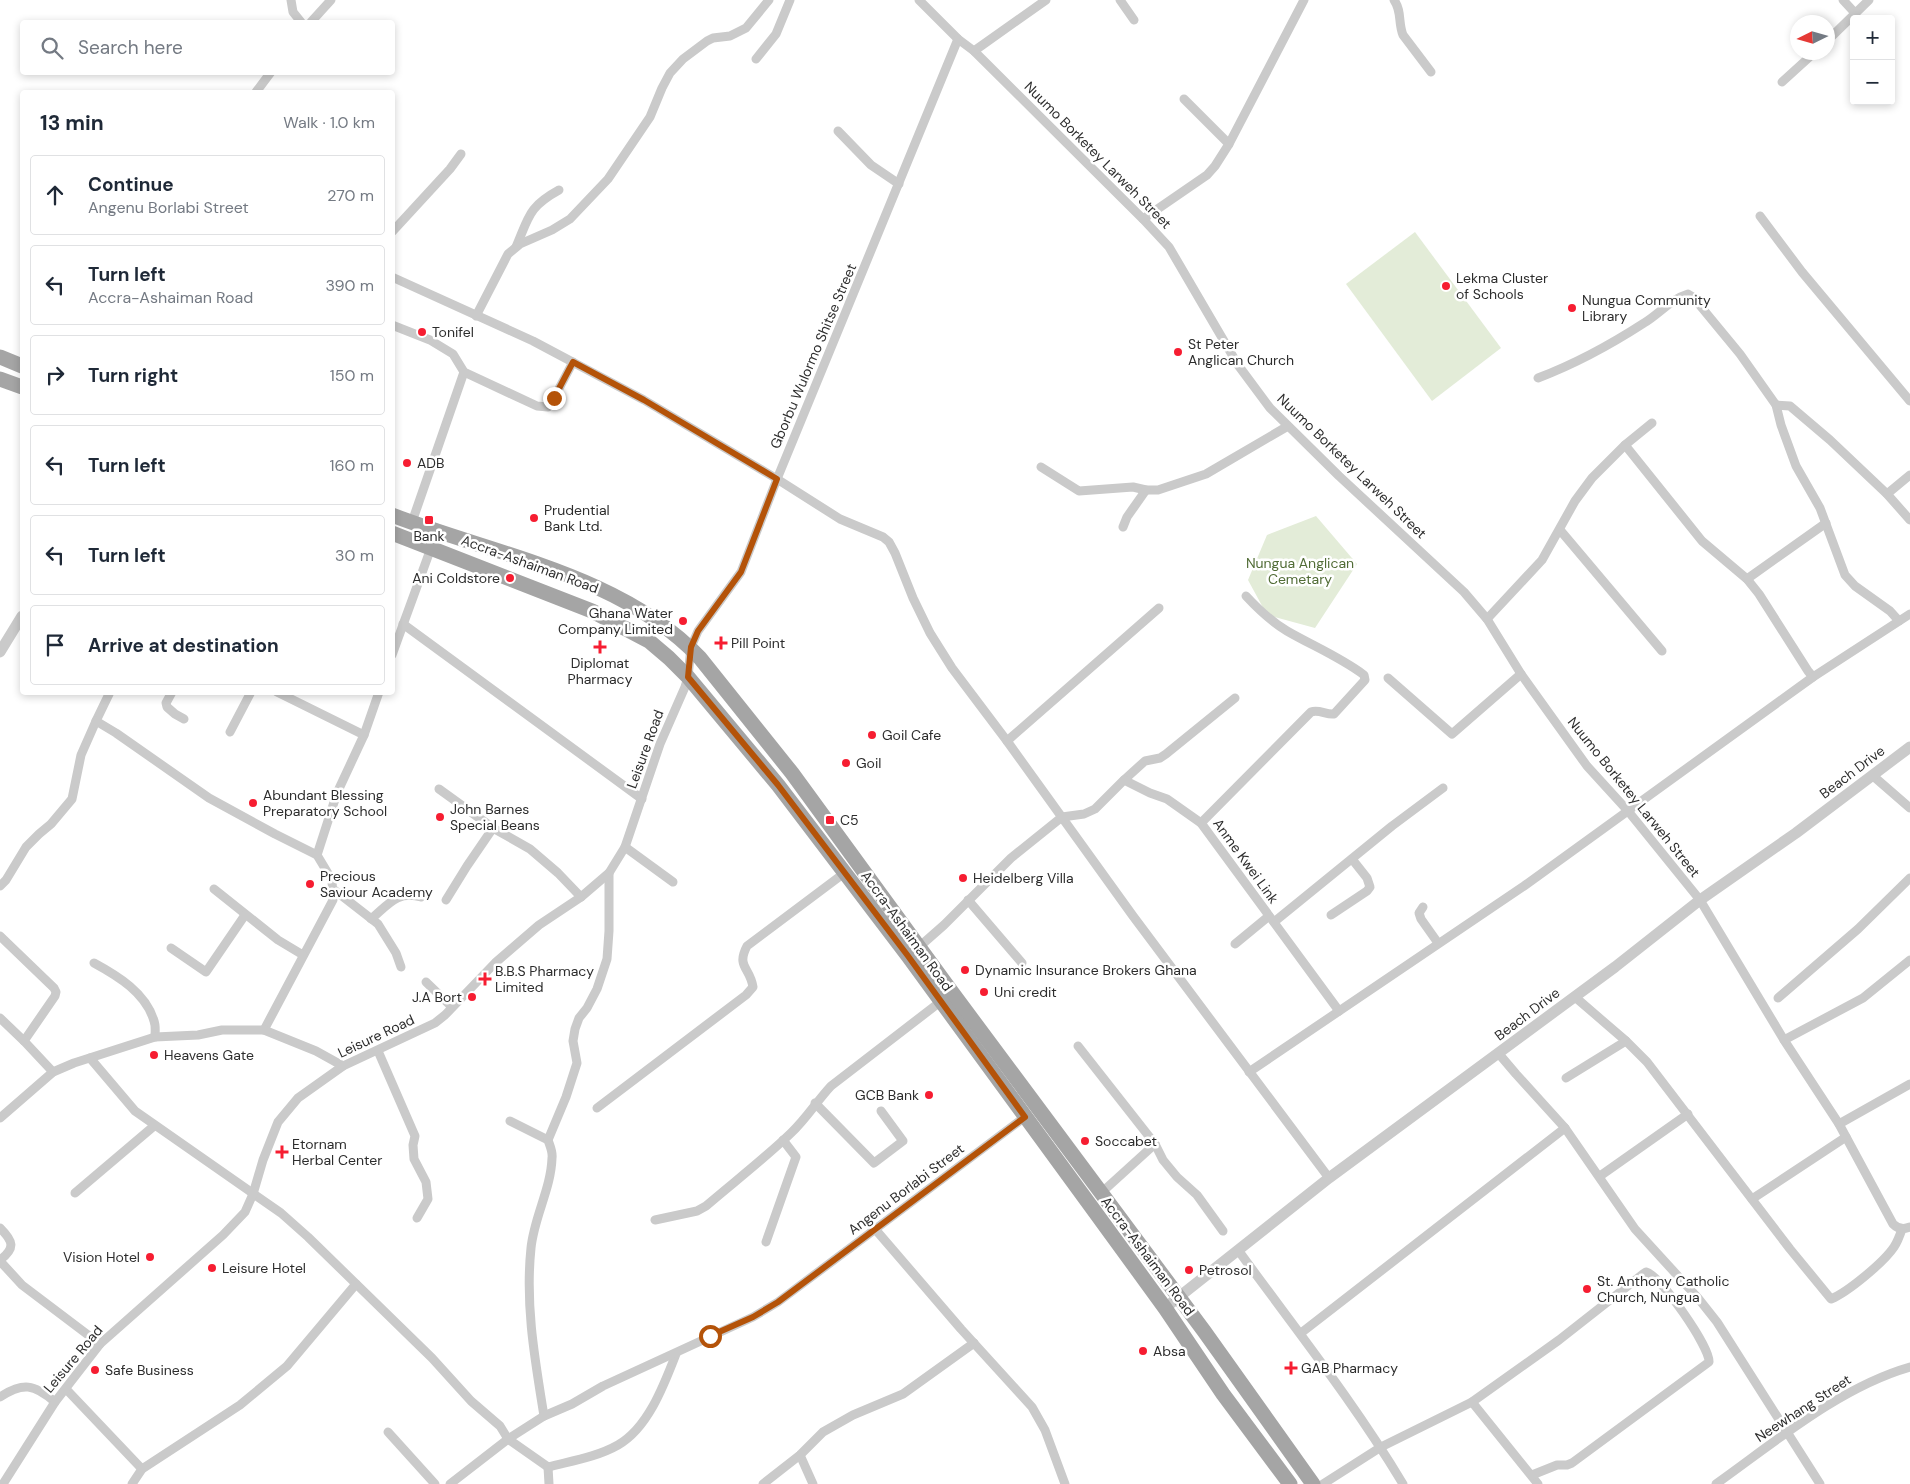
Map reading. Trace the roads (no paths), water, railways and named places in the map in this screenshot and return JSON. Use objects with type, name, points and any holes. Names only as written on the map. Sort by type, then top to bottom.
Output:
[{"type":"main road","points":[[0,357],[20,365]]},
{"type":"main road","points":[[0,379],[20,386]]},
{"type":"main road","name":"Accra-Ashaiman Road","points":[[395,516],[568,576],[619,598],[652,617],[691,647],[792,773],[1179,1296],[1313,1484]]},
{"type":"main road","name":"Accra-Ashaiman Road","points":[[395,534],[592,611],[649,641],[688,677],[778,785],[940,1002],[1165,1308],[1222,1394],[1290,1484]]},
{"type":"street","points":[[291,0],[293,12],[300,20]]},
{"type":"street","points":[[313,20],[332,0]]},
{"type":"street","points":[[476,316],[508,254],[516,247],[570,219],[608,179],[650,117],[666,80],[683,59],[713,38],[730,36],[746,28],[754,21],[769,0]]},
{"type":"street","points":[[756,59],[776,34],[790,0]]},
{"type":"street","points":[[974,51],[1046,0]]},
{"type":"street","points":[[1120,0],[1134,20]]},
{"type":"street","points":[[1143,219],[1207,175],[1215,166],[1229,144],[1304,0]]},
{"type":"street","points":[[1394,0],[1399,11],[1400,29],[1403,35],[1431,72]]},
{"type":"street","points":[[1843,0],[1855,13]]},
{"type":"street","points":[[1835,33],[1870,0]]},
{"type":"street","name":"Nuumo Borketey Larweh Street","points":[[920,1],[958,39],[974,51],[1143,219],[1177,259],[1238,365],[1270,408],[1361,498],[1464,592],[1486,619],[1521,674],[1587,766],[1628,811],[1700,900],[1784,1040],[1839,1124],[1893,1224],[1896,1227],[1908,1228]]},
{"type":"street","name":"Gborbu Wulormo Shitse Street","points":[[688,677],[691,647],[698,631],[741,572],[777,479],[958,39]]},
{"type":"street","points":[[1782,82],[1806,60]]},
{"type":"street","points":[[258,90],[269,75]]},
{"type":"street","points":[[1184,99],[1229,144]]},
{"type":"street","points":[[838,131],[870,165],[899,184]]},
{"type":"street","points":[[395,229],[450,169],[461,154]]},
{"type":"street","points":[[516,247],[529,214],[544,198],[559,190]]},
{"type":"street","points":[[1760,216],[1802,272],[1910,401]]},
{"type":"street","points":[[395,279],[533,341],[573,362],[644,400],[840,519],[883,537],[889,542],[930,633],[952,668],[1329,1178]]},
{"type":"street","points":[[1538,378],[1589,356],[1644,323],[1681,296],[1688,294],[1694,297],[1740,354],[1776,405],[1780,425],[1796,466],[1820,508],[1845,575],[1855,586],[1890,611],[1899,621]]},
{"type":"street","points":[[395,326],[430,340],[453,354],[464,372],[537,406],[548,407],[573,362]]},
{"type":"street","points":[[412,522],[464,372]]},
{"type":"street","points":[[1776,405],[1790,406],[1830,440],[1887,494],[1910,520]]},
{"type":"street","points":[[1486,619],[1542,560],[1575,501],[1592,478],[1625,445],[1652,423]]},
{"type":"street","points":[[1041,467],[1079,491],[1133,487],[1158,490],[1206,474],[1288,426]]},
{"type":"street","points":[[1625,445],[1702,541],[1747,579],[1770,608],[1808,671],[1814,677]]},
{"type":"street","points":[[1887,494],[1910,475]]},
{"type":"street","points":[[1123,527],[1127,517],[1146,490]]},
{"type":"street","points":[[1747,579],[1826,523]]},
{"type":"street","points":[[1560,530],[1662,651]]},
{"type":"street","points":[[395,647],[431,548]]},
{"type":"street","points":[[1201,823],[1311,712],[1334,714],[1365,680],[1364,674],[1347,662],[1286,630],[1259,610],[1246,596]]},
{"type":"street","points":[[1007,741],[1159,608]]},
{"type":"street","points":[[1249,1072],[1524,886],[1814,677],[1910,614]]},
{"type":"street","points":[[0,652],[20,619]]},
{"type":"street","points":[[404,624],[642,799]]},
{"type":"street","points":[[1388,678],[1452,734],[1521,674]]},
{"type":"street","name":"Leisure Road","points":[[3,1484],[55,1402],[100,1344],[223,1235],[245,1212],[278,1122],[298,1098],[343,1066],[435,1023],[495,963],[539,925],[581,897],[609,873],[625,847],[660,744],[688,677]]},
{"type":"street","points":[[0,886],[6,880],[26,847],[51,824],[72,799],[81,755],[109,695]]},
{"type":"street","points":[[170,695],[166,703],[168,707],[184,720]]},
{"type":"street","points":[[230,732],[249,695]]},
{"type":"street","points":[[283,695],[364,735]]},
{"type":"street","points":[[317,855],[337,793],[364,735],[378,695]]},
{"type":"street","points":[[919,947],[944,925],[1011,858],[1062,818],[1084,814],[1095,809],[1145,761],[1160,758],[1166,754],[1235,698]]},
{"type":"street","points":[[96,721],[209,798],[317,855],[332,880],[334,889],[333,900],[264,1030]]},
{"type":"street","name":"Beach Drive","points":[[1165,1308],[1329,1178],[1499,1054],[1700,900],[1796,833],[1910,747]]},
{"type":"street","points":[[1872,775],[1910,808]]},
{"type":"street","name":"Anme Kwei Link","points":[[1124,780],[1167,800],[1201,823],[1339,1010]]},
{"type":"street","points":[[1234,944],[1352,859],[1443,788]]},
{"type":"street","points":[[439,789],[493,828],[530,849],[558,873],[581,897]]},
{"type":"street","points":[[446,900],[466,866],[493,828]]},
{"type":"street","points":[[625,847],[673,882]]},
{"type":"street","points":[[1331,915],[1370,887],[1367,878],[1352,859]]},
{"type":"street","points":[[544,1416],[533,1346],[529,1298],[531,1246],[549,1182],[553,1157],[548,1140],[566,1097],[577,1063],[573,1041],[575,1029],[579,1018],[587,1008],[596,989],[607,959],[609,873]]},
{"type":"street","points":[[597,1108],[746,995],[753,986],[752,978],[743,965],[742,956],[747,946],[843,874]]},
{"type":"street","points":[[1778,998],[1858,929],[1910,878]]},
{"type":"street","points":[[214,889],[278,940],[303,955]]},
{"type":"street","points":[[334,889],[378,924],[385,932],[401,967]]},
{"type":"street","points":[[371,920],[404,894],[421,897]]},
{"type":"street","points":[[968,900],[1022,963]]},
{"type":"street","points":[[1423,907],[1419,913],[1438,943]]},
{"type":"street","points":[[172,948],[206,972],[246,915]]},
{"type":"street","points":[[0,936],[56,992],[24,1041]]},
{"type":"street","points":[[1784,1040],[1863,998],[1910,960]]},
{"type":"street","points":[[94,962],[130,986],[136,993],[147,1007],[155,1022],[155,1037]]},
{"type":"street","points":[[426,982],[452,1007]]},
{"type":"street","points":[[1575,996],[1647,1062],[1790,1249],[1831,1299],[1854,1285],[1893,1249],[1908,1228]]},
{"type":"street","points":[[655,1220],[696,1211],[706,1206],[783,1140],[831,1086],[940,1002]]},
{"type":"street","points":[[0,1018],[53,1072]]},
{"type":"street","points":[[0,1118],[53,1072],[155,1037],[198,1035],[222,1030],[264,1030],[316,1051],[343,1066]]},
{"type":"street","points":[[1566,1078],[1626,1041]]},
{"type":"street","points":[[1078,1046],[1154,1144],[1163,1160],[1177,1177],[1197,1194],[1223,1231]]},
{"type":"street","points":[[378,1051],[415,1136],[413,1145],[414,1159],[426,1182],[428,1199],[417,1218]]},
{"type":"street","points":[[1499,1054],[1565,1128],[1635,1229],[1698,1298],[1717,1322],[1820,1484]]},
{"type":"street","points":[[90,1058],[135,1111],[282,1213],[432,1358],[471,1401],[500,1426],[508,1439],[548,1467],[598,1454],[619,1444],[638,1429],[666,1380],[676,1354]]},
{"type":"street","points":[[1839,1124],[1910,1084]]},
{"type":"street","points":[[815,1102],[874,1163],[904,1141],[881,1110]]},
{"type":"street","points":[[1600,1176],[1688,1114]]},
{"type":"street","name":"Angenu Borlabi Street","points":[[450,1484],[508,1439],[544,1416],[572,1404],[603,1386],[676,1354],[704,1338],[753,1317],[778,1302],[1025,1117]]},
{"type":"street","points":[[510,1121],[548,1140]]},
{"type":"street","points":[[75,1193],[154,1126]]},
{"type":"street","points":[[1301,1333],[1565,1128]]},
{"type":"street","points":[[1752,1199],[1846,1137]]},
{"type":"street","points":[[766,1242],[796,1157],[783,1140]]},
{"type":"street","points":[[1101,1193],[1154,1144]]},
{"type":"street","points":[[0,1228],[11,1240],[11,1246],[7,1255],[0,1260],[22,1285],[100,1344]]},
{"type":"street","points":[[875,1229],[1032,1407],[1046,1430],[1065,1484]]},
{"type":"street","points":[[1238,1250],[1301,1333],[1381,1447],[1403,1484]]},
{"type":"street","points":[[1323,1484],[1381,1447],[1472,1402],[1559,1340],[1646,1272],[1650,1273],[1664,1288],[1698,1334],[1710,1356],[1710,1362],[1572,1463],[1567,1465],[1557,1464],[1532,1474]]},
{"type":"street","points":[[132,1484],[142,1469],[240,1405],[287,1366],[356,1284]]},
{"type":"street","points":[[763,1484],[800,1455],[823,1432],[853,1415],[903,1394],[974,1343]]},
{"type":"street","name":"Neewhang Street","points":[[1716,1484],[1787,1433],[1852,1390],[1910,1367]]},
{"type":"street","points":[[0,1397],[14,1388],[32,1386],[55,1402]]},
{"type":"street","points":[[66,1389],[142,1469]]},
{"type":"street","points":[[1472,1402],[1532,1474],[1538,1484]]},
{"type":"street","points":[[388,1432],[435,1484]]},
{"type":"street","points":[[800,1455],[813,1484]]},
{"type":"street","points":[[548,1467],[549,1484]]},
{"type":"place","name":"Lekma Cluster of Schools","points":[[1446,286]]},
{"type":"place","name":"Nungua Community Library","points":[[1572,308]]},
{"type":"place","name":"Tonifel","points":[[422,332]]},
{"type":"place","name":"St Peter Anglican Church","points":[[1178,352]]},
{"type":"place","name":"ADB","points":[[407,463]]},
{"type":"place","name":"Prudential Bank Ltd.","points":[[534,518]]},
{"type":"place","name":"Bank","points":[[429,520]]},
{"type":"place","name":"Ani Coldstore","points":[[510,578]]},
{"type":"place","name":"Ghana Water Company Limited","points":[[683,621]]},
{"type":"place","name":"Pill Point","points":[[721,643]]},
{"type":"place","name":"Diplomat Pharmacy","points":[[600,647]]},
{"type":"place","name":"Goil Cafe","points":[[872,735]]},
{"type":"place","name":"Goil","points":[[846,763]]},
{"type":"place","name":"Abundant Blessing Preparatory School","points":[[253,803]]},
{"type":"place","name":"John Barnes Special Beans","points":[[440,817]]},
{"type":"place","name":"C5","points":[[830,820]]},
{"type":"place","name":"Heidelberg Villa","points":[[963,878]]},
{"type":"place","name":"Precious Saviour Academy","points":[[310,884]]},
{"type":"place","name":"Dynamic Insurance Brokers Ghana","points":[[965,970]]},
{"type":"place","name":"B.B.S Pharmacy Limited","points":[[485,979]]},
{"type":"place","name":"Uni credit","points":[[984,992]]},
{"type":"place","name":"J.A Bort","points":[[472,997]]},
{"type":"place","name":"Heavens Gate","points":[[154,1055]]},
{"type":"place","name":"GCB Bank","points":[[929,1095]]},
{"type":"place","name":"Soccabet","points":[[1085,1141]]},
{"type":"place","name":"Etornam Herbal Center","points":[[282,1152]]},
{"type":"place","name":"Vision Hotel","points":[[150,1257]]},
{"type":"place","name":"Leisure Hotel","points":[[212,1268]]},
{"type":"place","name":"Petrosol","points":[[1189,1270]]},
{"type":"place","name":"St. Anthony Catholic Church, Nungua","points":[[1587,1289]]},
{"type":"place","name":"Absa","points":[[1143,1351]]},
{"type":"place","name":"GAB Pharmacy","points":[[1291,1368]]},
{"type":"place","name":"Safe Business","points":[[95,1370]]},
{"type":"park label","name":"Nungua Anglican Cemetary","points":[[1300,572]]}]
